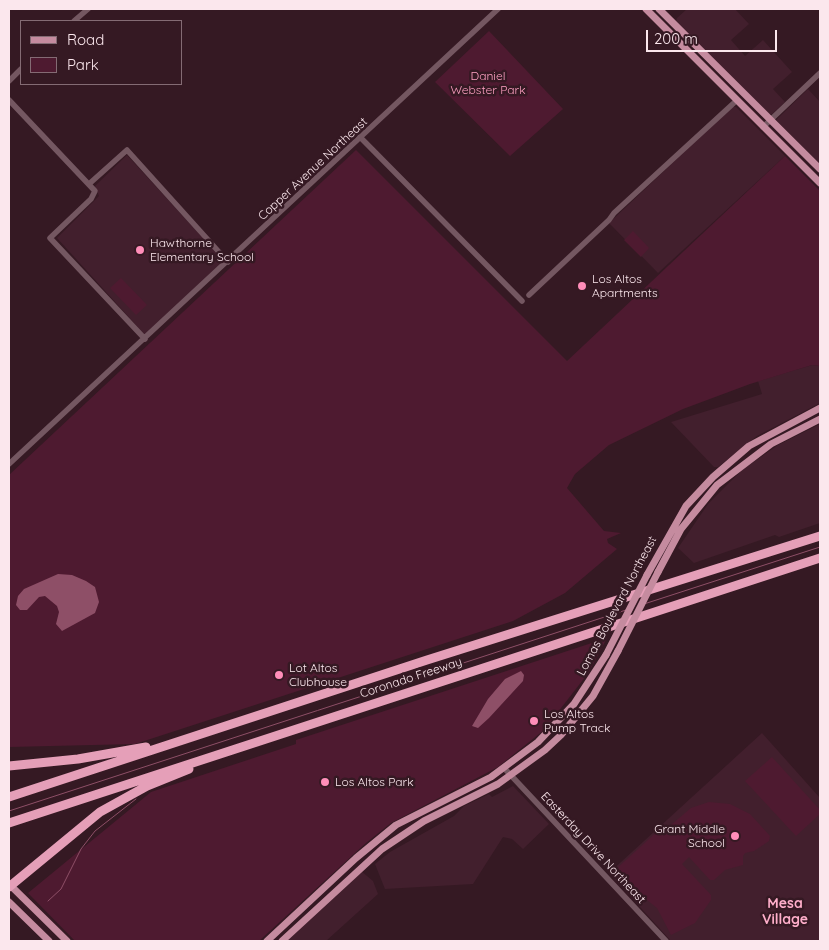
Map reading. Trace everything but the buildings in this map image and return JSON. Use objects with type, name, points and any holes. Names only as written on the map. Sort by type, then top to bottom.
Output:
[{"type":"highway","name":"Coronado Freeway","points":[[9,798],[249,717],[796,544],[820,534]]},
{"type":"highway","name":"Coronado Freeway","points":[[9,823],[820,558]]},
{"type":"highway","points":[[9,766],[119,754],[249,717]]},
{"type":"highway","points":[[10,884],[72,834],[118,801],[147,786],[252,744]]},
{"type":"main road","points":[[646,9],[820,183]]},
{"type":"main road","points":[[659,9],[820,169]]},
{"type":"main road","name":"Lomas Boulevard Northeast","points":[[267,941],[356,858],[396,825],[504,769],[553,728],[584,690],[606,655],[647,574],[686,506],[713,477],[749,446],[820,408]]},
{"type":"main road","name":"Lomas Boulevard Northeast","points":[[282,941],[382,849],[424,820],[480,794],[512,775],[545,750],[579,714],[604,678],[681,529],[717,486],[771,444],[820,418]]},
{"type":"main road","points":[[10,884],[67,941]]},
{"type":"main road","points":[[9,902],[49,941]]},
{"type":"street","points":[[75,20],[88,9]]},
{"type":"street","name":"Copper Avenue Northeast","points":[[9,464],[498,9]]},
{"type":"street","points":[[9,81],[20,70]]},
{"type":"street","points":[[763,127],[820,73]]},
{"type":"street","points":[[9,100],[95,191],[93,197],[50,238],[145,339]]},
{"type":"street","points":[[529,296],[609,220],[614,213],[736,101]]},
{"type":"street","points":[[360,138],[522,300]]},
{"type":"street","points":[[89,184],[127,150],[228,262]]},
{"type":"street","name":"Easterday Drive Northeast","points":[[504,769],[512,775],[666,941]]},
{"type":"shaded area","points":[[687,9],[735,9],[749,24],[731,40],[745,56],[763,40],[792,72],[773,89],[785,102],[772,114],[769,114],[676,21]]},
{"type":"shaded area","points":[[808,89],[820,102],[820,164],[776,120]]},
{"type":"shaded area","points":[[732,107],[736,107],[785,156],[658,273],[609,223]]},
{"type":"shaded area","name":"Hawthorne Elementary School","points":[[127,155],[224,261],[145,335],[57,238],[99,196],[95,186]]},
{"type":"shaded area","points":[[812,365],[820,366],[820,403],[757,436],[718,467],[714,467],[671,422],[762,394],[758,381]]},
{"type":"shaded area","points":[[820,424],[820,523],[779,537],[775,535],[694,563],[678,548],[708,504],[742,470],[778,445]]},
{"type":"shaded area","points":[[58,574],[72,575],[95,587],[99,602],[95,613],[62,631],[56,624],[59,612],[57,606],[45,596],[39,597],[27,610],[20,610],[16,605],[18,596],[24,589]]},
{"type":"shaded area","points":[[521,671],[524,675],[523,681],[478,728],[472,726],[488,699],[505,679]]},
{"type":"shaded area","name":"Grant Middle School","points":[[762,733],[820,798],[820,941],[671,941],[609,873]]},
{"type":"shaded area","points":[[513,786],[549,824],[523,849],[512,839],[503,837],[473,884],[385,889],[375,864],[390,852],[454,816],[464,806],[489,794],[492,797]]},
{"type":"shaded area","points":[[361,871],[373,881],[378,894],[326,941],[286,941]]},
{"type":"green space","name":"Daniel Webster Park","points":[[489,31],[563,109],[510,156],[435,82]]},
{"type":"green space","points":[[356,150],[567,361],[785,156],[820,191],[820,366],[812,365],[750,384],[683,409],[609,445],[575,474],[567,488],[604,531],[621,533],[607,539],[608,543],[617,549],[565,593],[513,621],[135,744],[9,747],[9,475]]},
{"type":"green space","points":[[633,231],[649,248],[641,257],[624,240]]},
{"type":"green space","points":[[121,278],[147,305],[136,315],[110,288]]},
{"type":"green space","name":"Los Altos Park","points":[[607,638],[589,672],[544,730],[498,767],[391,823],[366,843],[259,941],[75,941],[28,893],[151,792],[296,744],[296,740]]},
{"type":"green space","points":[[772,757],[820,810],[820,814],[796,836],[745,781]]},
{"type":"green space","points":[[709,802],[730,804],[750,814],[770,836],[769,841],[754,851],[745,853],[743,865],[725,870],[714,880],[710,880],[689,857],[682,864],[711,895],[711,900],[695,923],[671,935],[657,908],[647,900],[637,898],[614,871],[660,829],[665,830],[691,808]]},
{"type":"waterway","points":[[644,604],[820,547]]},
{"type":"waterway","points":[[9,811],[626,610]]},
{"type":"waterway","points":[[48,901],[61,889],[81,849],[95,831],[136,799]]},
{"type":"place","name":"Hawthorne Elementary School","points":[[140,250]]},
{"type":"place","name":"Los Altos Apartments","points":[[582,286]]},
{"type":"place","name":"Lot Altos Clubhouse","points":[[279,675]]},
{"type":"place","name":"Los Altos Pump Track","points":[[534,721]]},
{"type":"place","name":"Los Altos Park","points":[[325,782]]},
{"type":"place","name":"Grant Middle School","points":[[735,836]]},
{"type":"district","name":"Mesa Village","points":[[785,912]]}]
